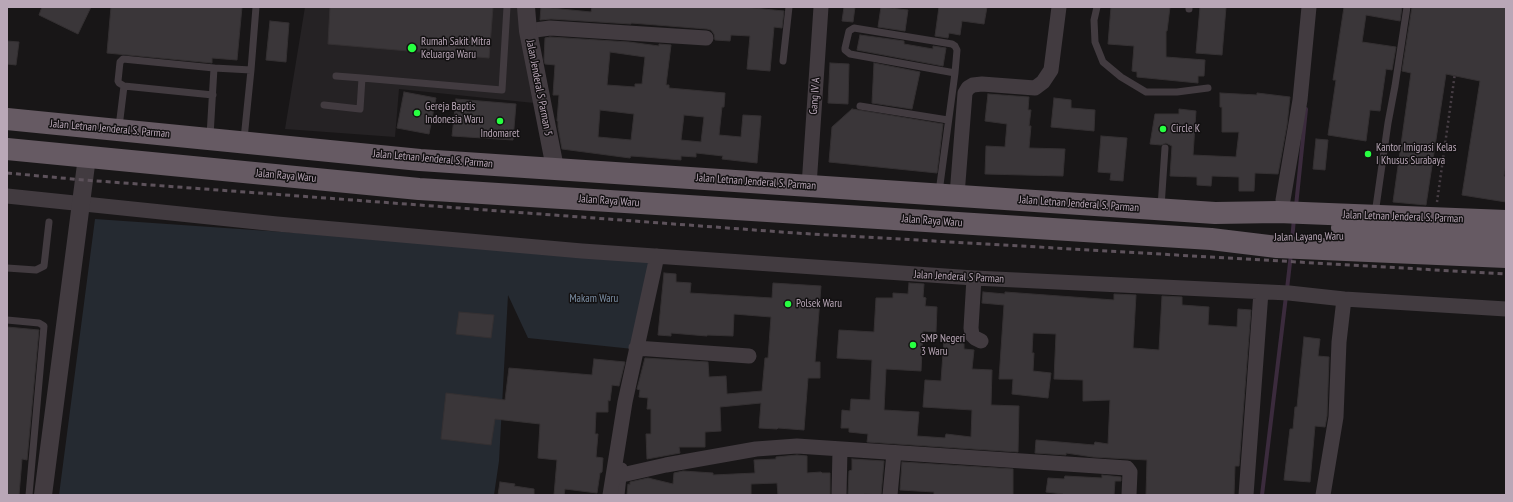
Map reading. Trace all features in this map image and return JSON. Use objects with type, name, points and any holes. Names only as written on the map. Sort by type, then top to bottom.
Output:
[{"type":"highway","name":"Jalan Letnan Jenderal S. Parman","points":[[7,119],[420,160],[1215,213]]},
{"type":"highway","name":"Jalan Raya Waru","points":[[7,149],[419,189],[1211,239]]},
{"type":"highway","points":[[419,189],[426,174],[420,160]]},
{"type":"highway","name":"Jalan Layang Waru","points":[[1215,213],[1287,227],[1506,238]]},
{"type":"highway","name":"Jalan Letnan Jenderal S. Parman","points":[[1211,239],[1287,227],[1374,216],[1506,221]]},
{"type":"highway","name":"Jalan Letnan Jenderal S. Parman","points":[[1287,227],[1506,257]]},
{"type":"street","name":"Jalan Jenderal S Parman 5","points":[[526,7],[528,31],[555,168]]},
{"type":"street","name":"Gang IV A","points":[[809,186],[821,7]]},
{"type":"street","points":[[948,195],[965,93],[968,88],[974,85],[982,84],[1035,88],[1043,82],[1051,70],[1059,7]]},
{"type":"street","points":[[1287,227],[1309,7]]},
{"type":"street","points":[[528,31],[550,28],[706,38]]},
{"type":"street","points":[[43,495],[87,157]]},
{"type":"street","name":"Jalan Jenderal S Parman","points":[[7,196],[347,230],[658,256],[974,278],[1289,293],[1344,299],[1506,309]]},
{"type":"street","points":[[619,495],[617,476],[624,402],[640,348],[658,256]]},
{"type":"street","points":[[974,278],[971,328],[972,335],[981,342]]},
{"type":"street","points":[[1246,495],[1267,292]]},
{"type":"street","points":[[1323,495],[1336,417],[1339,342],[1344,299]]},
{"type":"street","points":[[640,348],[749,356]]},
{"type":"street","points":[[617,476],[666,465],[756,450],[797,446],[1127,468],[1130,470],[1129,495]]},
{"type":"street","points":[[840,449],[840,495]]},
{"type":"street","points":[[890,495],[894,453]]},
{"type":"street","points":[[610,495],[617,476]]},
{"type":"lane","points":[[244,142],[256,7]]},
{"type":"lane","points":[[336,76],[501,90],[503,88],[505,65],[507,7]]},
{"type":"lane","points":[[783,61],[789,7]]},
{"type":"lane","points":[[1097,7],[1094,20],[1095,42],[1102,62],[1121,77],[1146,92],[1177,92],[1208,88]]},
{"type":"lane","points":[[1374,216],[1407,7]]},
{"type":"lane","points":[[948,195],[948,120],[955,73],[957,50],[952,44],[854,28],[849,30],[845,50],[850,54],[955,73]]},
{"type":"lane","points":[[213,95],[124,86],[118,82],[120,62],[124,59],[214,68],[251,70]]},
{"type":"lane","points":[[210,138],[214,68]]},
{"type":"lane","points":[[324,105],[360,109],[362,78]]},
{"type":"lane","points":[[118,130],[124,86]]},
{"type":"lane","points":[[860,106],[948,120]]},
{"type":"lane","points":[[1161,209],[1165,148]]},
{"type":"lane","points":[[7,268],[36,270],[44,266],[49,222]]},
{"type":"lane","points":[[7,320],[39,323],[44,326],[29,495]]},
{"type":"path","points":[[1435,218],[1455,73]]},
{"type":"shaded area","name":"Rumah Sakit Mitra Keluarga Waru","points":[[305,7],[519,7],[534,103],[399,89],[395,137],[285,129]]},
{"type":"green space","name":"Makam Waru","points":[[95,219],[656,257],[633,349],[528,338],[508,295],[499,461],[494,495],[59,495]]},
{"type":"building","points":[[42,7],[91,7],[78,34],[39,15]]},
{"type":"building","points":[[111,7],[242,7],[237,60],[212,58],[212,63],[107,53]]},
{"type":"building","points":[[330,7],[493,7],[489,58],[328,44]]},
{"type":"building","points":[[541,7],[591,12],[592,7],[743,7],[784,11],[782,28],[774,27],[770,71],[747,69],[750,36],[731,35],[730,41],[715,40],[714,34],[711,30],[707,29],[631,23],[551,19],[540,20]]},
{"type":"building","points":[[844,7],[855,7],[853,22],[842,21]]},
{"type":"building","points":[[881,7],[908,10],[905,31],[878,27]]},
{"type":"building","points":[[939,7],[987,7],[984,24],[962,21],[960,35],[949,33],[948,38],[935,36]]},
{"type":"building","points":[[1111,7],[1170,7],[1166,31],[1166,57],[1205,60],[1204,76],[1198,76],[1198,83],[1137,77],[1137,72],[1132,71],[1134,46],[1108,44]]},
{"type":"building","points":[[1200,7],[1226,7],[1222,55],[1196,53]]},
{"type":"building","points":[[1344,7],[1402,7],[1400,21],[1366,15],[1362,42],[1396,47],[1392,70],[1386,69],[1380,111],[1370,110],[1366,141],[1328,135],[1336,80],[1333,80]]},
{"type":"building","points":[[1412,7],[1506,7],[1506,165],[1504,176],[1506,177],[1506,202],[1462,195],[1480,81],[1446,74],[1426,205],[1393,202],[1411,73],[1402,71]]},
{"type":"building","points":[[270,21],[289,23],[286,62],[266,60]]},
{"type":"building","points":[[860,35],[904,41],[904,44],[933,49],[933,46],[946,48],[943,66],[857,50]]},
{"type":"building","points":[[550,37],[629,42],[659,46],[659,44],[671,45],[666,85],[669,85],[669,88],[725,93],[719,135],[741,137],[743,115],[761,116],[757,163],[722,159],[723,156],[696,153],[696,157],[681,156],[681,160],[631,156],[630,158],[562,149],[557,121],[559,95],[553,95],[555,65],[545,64],[545,38]],"holes":[[[610,52],[645,57],[642,84],[635,84],[635,87],[607,85]],[[600,110],[634,114],[631,140],[598,137]],[[684,115],[704,117],[701,142],[681,140]]]},
{"type":"building","points":[[7,41],[19,42],[16,65],[7,64]]},
{"type":"building","points":[[830,63],[849,64],[848,104],[828,103]]},
{"type":"building","points":[[874,63],[920,72],[912,109],[872,103]]},
{"type":"building","name":"Gereja Baptis Indonesia Waru","points":[[404,92],[436,98],[429,134],[397,128]]},
{"type":"building","points":[[1220,93],[1257,95],[1257,93],[1290,97],[1287,125],[1278,174],[1255,173],[1254,191],[1239,191],[1239,177],[1212,176],[1211,186],[1197,185],[1197,177],[1170,176],[1172,146],[1166,143],[1161,145],[1150,144],[1155,114],[1179,114],[1179,109],[1196,111],[1193,155],[1236,157],[1239,132],[1222,132],[1222,107],[1220,107]]},
{"type":"building","points":[[988,94],[1029,97],[1028,110],[1031,110],[1029,126],[1031,126],[1029,148],[1065,149],[1063,176],[985,174],[986,146],[1005,147],[1007,124],[985,121]]},
{"type":"building","points":[[1054,98],[1071,100],[1071,108],[1095,110],[1094,131],[1051,127]]},
{"type":"building","points":[[456,99],[516,104],[513,140],[452,136]]},
{"type":"building","points":[[852,109],[943,124],[937,173],[829,162],[832,127]]},
{"type":"building","points":[[1101,136],[1127,138],[1123,181],[1110,180],[1111,173],[1098,172]]},
{"type":"building","points":[[1316,139],[1328,140],[1325,170],[1313,169]]},
{"type":"building","points":[[664,273],[676,274],[676,282],[691,283],[690,293],[772,298],[773,283],[821,286],[815,362],[820,362],[820,378],[808,378],[804,430],[759,428],[761,403],[720,407],[721,431],[705,432],[705,447],[679,447],[680,453],[647,459],[646,434],[651,434],[651,409],[647,409],[648,398],[639,397],[640,390],[637,389],[645,358],[708,362],[709,377],[726,376],[727,394],[762,391],[765,358],[768,358],[771,317],[734,314],[733,336],[707,336],[671,333],[671,336],[658,335]]},
{"type":"building","points":[[909,283],[924,284],[923,297],[926,298],[925,306],[937,307],[936,332],[923,331],[921,371],[886,369],[884,410],[919,412],[917,436],[945,438],[946,434],[971,437],[972,410],[923,407],[925,380],[941,381],[944,339],[964,341],[964,349],[974,350],[972,369],[992,370],[991,405],[1019,406],[1018,452],[867,442],[868,434],[849,432],[849,428],[841,428],[842,410],[850,411],[851,399],[870,400],[872,360],[837,358],[839,330],[874,332],[876,298],[893,298],[893,293],[908,294]]},
{"type":"building","points":[[983,292],[1005,294],[1005,292],[1114,300],[1114,294],[1136,295],[1133,348],[1159,350],[1162,296],[1182,297],[1182,305],[1209,307],[1208,325],[1237,327],[1238,309],[1251,310],[1239,466],[1235,466],[1234,495],[1146,495],[1147,460],[1093,457],[1066,453],[1066,455],[1035,453],[1036,440],[1094,445],[1095,442],[1108,444],[1110,400],[1083,401],[1083,380],[1054,379],[1056,334],[1033,333],[1033,371],[1051,373],[1048,398],[1012,394],[1013,379],[999,379],[1004,305],[982,303]]},
{"type":"building","points":[[459,312],[494,315],[491,338],[456,334]]},
{"type":"building","points":[[7,327],[39,330],[27,460],[22,459],[19,495],[7,495]]},
{"type":"building","points":[[1304,337],[1320,339],[1318,356],[1329,357],[1327,416],[1325,427],[1315,426],[1310,482],[1284,480],[1290,429],[1293,429],[1295,407],[1297,407]]},
{"type":"building","points":[[594,359],[625,362],[619,386],[612,385],[610,401],[608,400],[608,412],[596,412],[595,434],[598,434],[596,457],[603,458],[602,472],[600,473],[597,493],[565,489],[564,495],[554,495],[557,460],[538,458],[540,424],[495,419],[491,445],[441,439],[446,393],[505,400],[509,368],[592,375]]},
{"type":"building","points":[[797,455],[807,456],[807,473],[830,473],[830,495],[778,495],[777,483],[751,484],[751,495],[627,495],[628,484],[630,485],[630,482],[648,478],[673,484],[674,473],[683,471],[713,473],[713,475],[755,473],[754,460],[776,459],[776,457]]},
{"type":"building","points":[[852,459],[884,461],[881,495],[848,495],[849,471],[852,470]]},
{"type":"building","points":[[902,462],[1013,469],[1013,495],[934,495],[934,492],[900,490]]},
{"type":"building","points":[[1102,475],[1121,477],[1121,481],[1115,481],[1114,495],[1063,495],[1046,492],[1048,478],[1064,479],[1065,476],[1102,478]]},
{"type":"building","points":[[500,482],[534,489],[534,495],[498,495]]},
{"type":"waterway","points":[[1296,206],[1306,109]]},
{"type":"waterway","points":[[1292,241],[1294,218]]},
{"type":"waterway","points":[[1287,289],[1291,254]]},
{"type":"waterway","points":[[1262,495],[1286,296]]},
{"type":"railway","points":[[7,173],[795,233],[1506,274]]},
{"type":"place","name":"Rumah Sakit Mitra Keluarga Waru","points":[[412,48]]},
{"type":"place","name":"Gereja Baptis Indonesia Waru","points":[[417,113]]},
{"type":"place","name":"Indomaret","points":[[500,121]]},
{"type":"place","name":"Circle K","points":[[1163,129]]},
{"type":"place","name":"Kantor Imigrasi Kelas I Khusus Surabaya","points":[[1368,154]]},
{"type":"place","name":"Polsek Waru","points":[[788,304]]},
{"type":"place","name":"SMP Negeri 3 Waru","points":[[913,345]]}]
